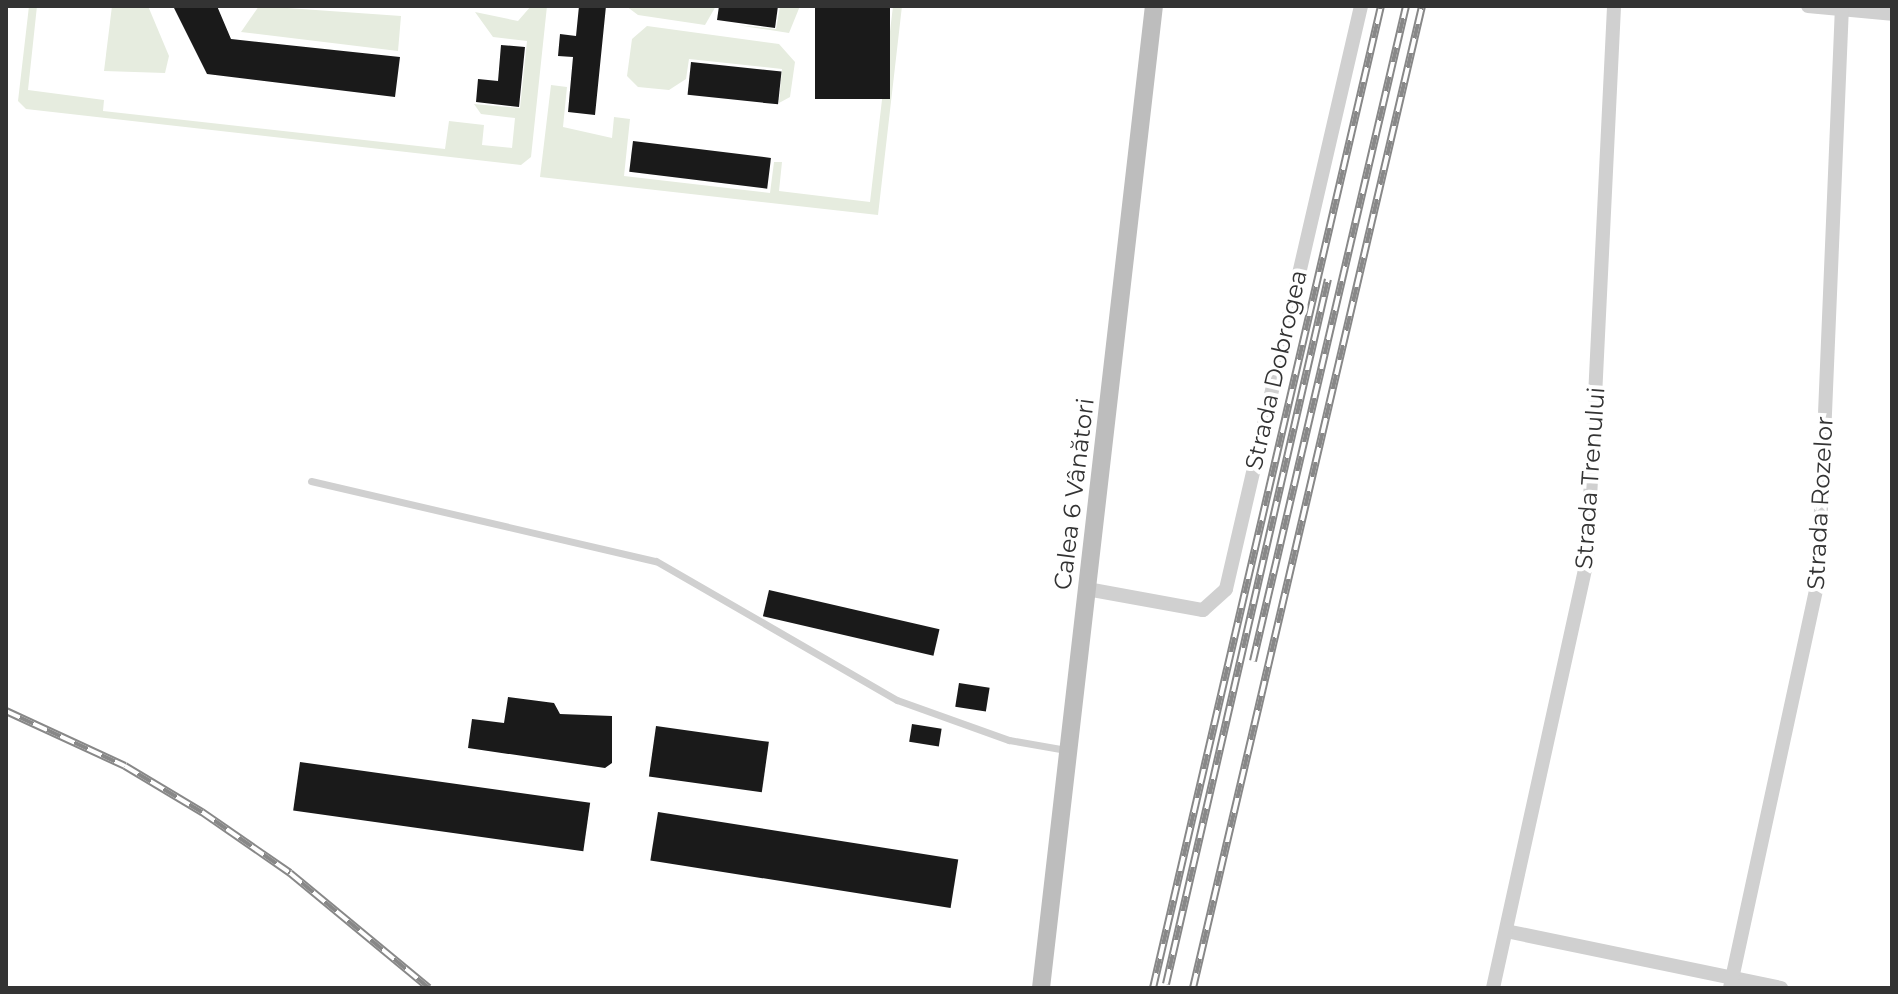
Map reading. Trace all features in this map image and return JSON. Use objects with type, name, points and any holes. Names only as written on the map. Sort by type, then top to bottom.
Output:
[{"type":"main road","name":"Calea 6 Vânători","points":[[1041,988],[1154,6]]},
{"type":"street","name":"Strada Dobrogea","points":[[1087,589],[1203,610],[1226,589],[1361,6]]},
{"type":"street","name":"Strada Trenului","points":[[1493,988],[1587,561],[1614,6]]},
{"type":"street","points":[[1808,6],[1892,14]]},
{"type":"street","name":"Strada Rozelor","points":[[1731,983],[1818,581],[1842,8]]},
{"type":"street","points":[[1506,931],[1731,983],[1781,988]]},
{"type":"lane","points":[[311,481],[656,561],[897,700],[1009,740],[1068,750]]},
{"type":"shaded area","points":[[29,6],[37,6],[28,90],[104,100],[103,111],[445,149],[449,121],[484,125],[482,145],[512,148],[515,118],[481,114],[474,104],[520,108],[527,41],[493,37],[475,12],[518,21],[531,6],[547,6],[531,157],[521,165],[26,109],[18,101]]},
{"type":"shaded area","points":[[112,6],[148,6],[169,56],[165,73],[104,71]]},
{"type":"shaded area","points":[[259,6],[401,16],[398,51],[241,32]]},
{"type":"shaded area","points":[[626,6],[716,6],[705,25],[638,15]]},
{"type":"shaded area","points":[[780,6],[800,6],[789,33],[737,25],[776,29]]},
{"type":"shaded area","points":[[893,6],[902,6],[878,215],[540,177],[551,85],[567,87],[563,127],[612,138],[614,117],[630,119],[624,176],[770,193],[774,162],[782,162],[779,191],[870,202]]},
{"type":"shaded area","points":[[647,26],[779,44],[795,62],[790,97],[779,103],[782,69],[689,59],[686,79],[669,90],[638,87],[627,76],[632,39]]},
{"type":"building","points":[[173,6],[217,6],[231,39],[400,57],[395,97],[207,74]]},
{"type":"building","points":[[579,6],[606,6],[595,115],[568,112],[573,57],[558,56],[560,34],[576,36]]},
{"type":"building","points":[[719,6],[778,6],[775,28],[717,20]]},
{"type":"building","points":[[815,6],[890,6],[890,99],[815,99]]},
{"type":"building","points":[[501,45],[525,47],[519,107],[476,102],[478,79],[498,81]]},
{"type":"building","points":[[691,62],[782,72],[778,104],[688,95]]},
{"type":"building","points":[[633,141],[771,158],[767,189],[629,172]]},
{"type":"building","points":[[769,590],[940,629],[933,656],[763,616]]},
{"type":"building","points":[[959,683],[990,688],[986,712],[955,707]]},
{"type":"building","points":[[508,697],[554,703],[560,714],[612,716],[612,763],[605,768],[468,748],[472,719],[504,723]]},
{"type":"building","points":[[912,724],[942,729],[939,746],[909,742]]},
{"type":"building","points":[[656,726],[769,742],[762,792],[649,777]]},
{"type":"building","points":[[300,762],[590,803],[583,851],[293,811]]},
{"type":"building","points":[[658,812],[958,860],[951,908],[650,860]]},
{"type":"railway","points":[[1153,988],[1381,6]]},
{"type":"railway","points":[[1253,661],[1406,6]]},
{"type":"railway","points":[[1193,988],[1422,6]]},
{"type":"railway","points":[[1166,984],[1328,279]]},
{"type":"railway","points":[[6,711],[125,766],[202,812],[290,873],[429,988]]}]
